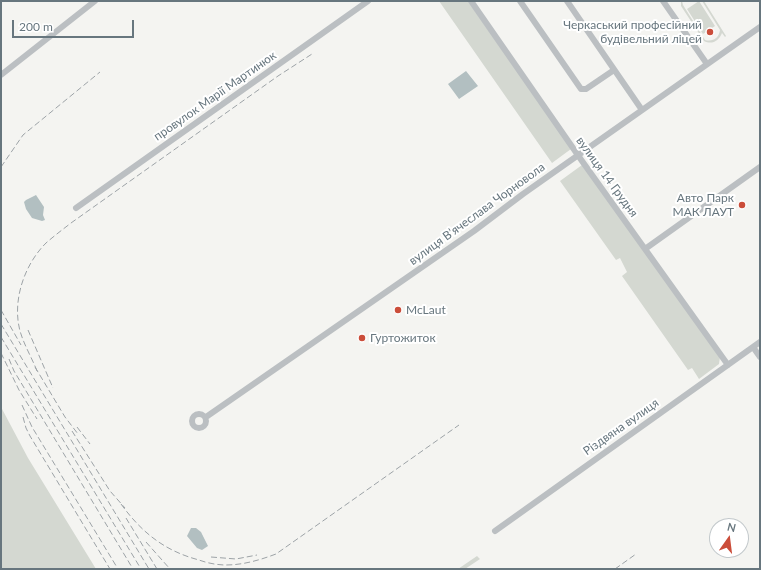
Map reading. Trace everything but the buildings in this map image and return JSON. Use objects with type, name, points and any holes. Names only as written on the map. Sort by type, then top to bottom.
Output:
[{"type":"street","points":[[1,75],[95,1]]},
{"type":"street","name":"провулок Марії Мартинюк","points":[[76,208],[368,1]]},
{"type":"street","name":"вулиця 14 Грудня","points":[[471,1],[578,156],[728,365]]},
{"type":"street","points":[[520,1],[581,89],[586,89],[614,70]]},
{"type":"street","points":[[567,1],[642,110]]},
{"type":"street","points":[[663,1],[707,64]]},
{"type":"street","name":"вулиця Вʼячеслава Чорновола","points":[[206,417],[462,239],[523,194],[760,27]]},
{"type":"street","points":[[645,249],[760,167]]},
{"type":"street","name":"Різдвяна вулиця","points":[[495,531],[760,342]]},
{"type":"street","points":[[753,348],[760,358]]},
{"type":"shaded area","points":[[439,1],[468,1],[571,149],[552,163]]},
{"type":"shaded area","points":[[681,1],[705,40],[715,39],[720,30],[702,1],[704,1],[726,36],[725,37],[722,33],[715,42],[710,43],[704,41],[681,6]]},
{"type":"shaded area","points":[[699,1],[715,26],[703,34],[687,9]]},
{"type":"shaded area","points":[[466,71],[478,86],[459,99],[448,84]]},
{"type":"shaded area","points":[[582,165],[720,357],[719,364],[699,379],[692,368],[688,370],[622,276],[627,272],[620,258],[616,260],[560,181]]},
{"type":"shaded area","points":[[36,195],[44,207],[43,215],[45,220],[42,221],[32,218],[26,209],[24,202]]},
{"type":"shaded area","points":[[1,407],[28,458],[96,569],[1,569]]},
{"type":"shaded area","points":[[191,528],[196,528],[201,532],[208,546],[202,550],[197,548],[187,536]]},
{"type":"shaded area","points":[[477,556],[480,559],[465,569],[458,569]]},
{"type":"railway","points":[[37,371],[20,331],[18,308],[22,284],[26,273],[38,252],[46,243],[71,223],[278,76],[312,54]]},
{"type":"railway","points":[[1,167],[23,135],[100,72]]},
{"type":"railway","points":[[1,310],[21,345]]},
{"type":"railway","points":[[1,324],[149,569]]},
{"type":"railway","points":[[28,330],[53,388]]},
{"type":"railway","points":[[1,337],[141,569]]},
{"type":"railway","points":[[1,353],[19,390],[37,419]]},
{"type":"railway","points":[[9,359],[14,371],[133,569]]},
{"type":"railway","points":[[35,367],[65,417],[78,434]]},
{"type":"railway","points":[[22,405],[32,427],[118,569]]},
{"type":"railway","points":[[23,417],[30,436],[110,569]]},
{"type":"railway","points":[[121,504],[137,524],[155,540],[175,552],[202,561],[223,565],[251,562],[276,554],[459,425]]},
{"type":"railway","points":[[77,427],[90,444]]},
{"type":"railway","points":[[72,431],[110,491],[125,508]]},
{"type":"railway","points":[[126,518],[157,569]]},
{"type":"railway","points":[[146,542],[170,569]]},
{"type":"railway","points":[[615,569],[636,554]]},
{"type":"railway","points":[[211,557],[236,559],[257,555]]},
{"type":"place","name":"Черкаський професійний будівельний ліцей","points":[[710,32]]},
{"type":"place","name":"Авто Парк МАК ЛАУТ","points":[[742,205]]},
{"type":"place","name":"McLaut","points":[[398,310]]},
{"type":"place","name":"Гуртожиток","points":[[362,338]]}]
